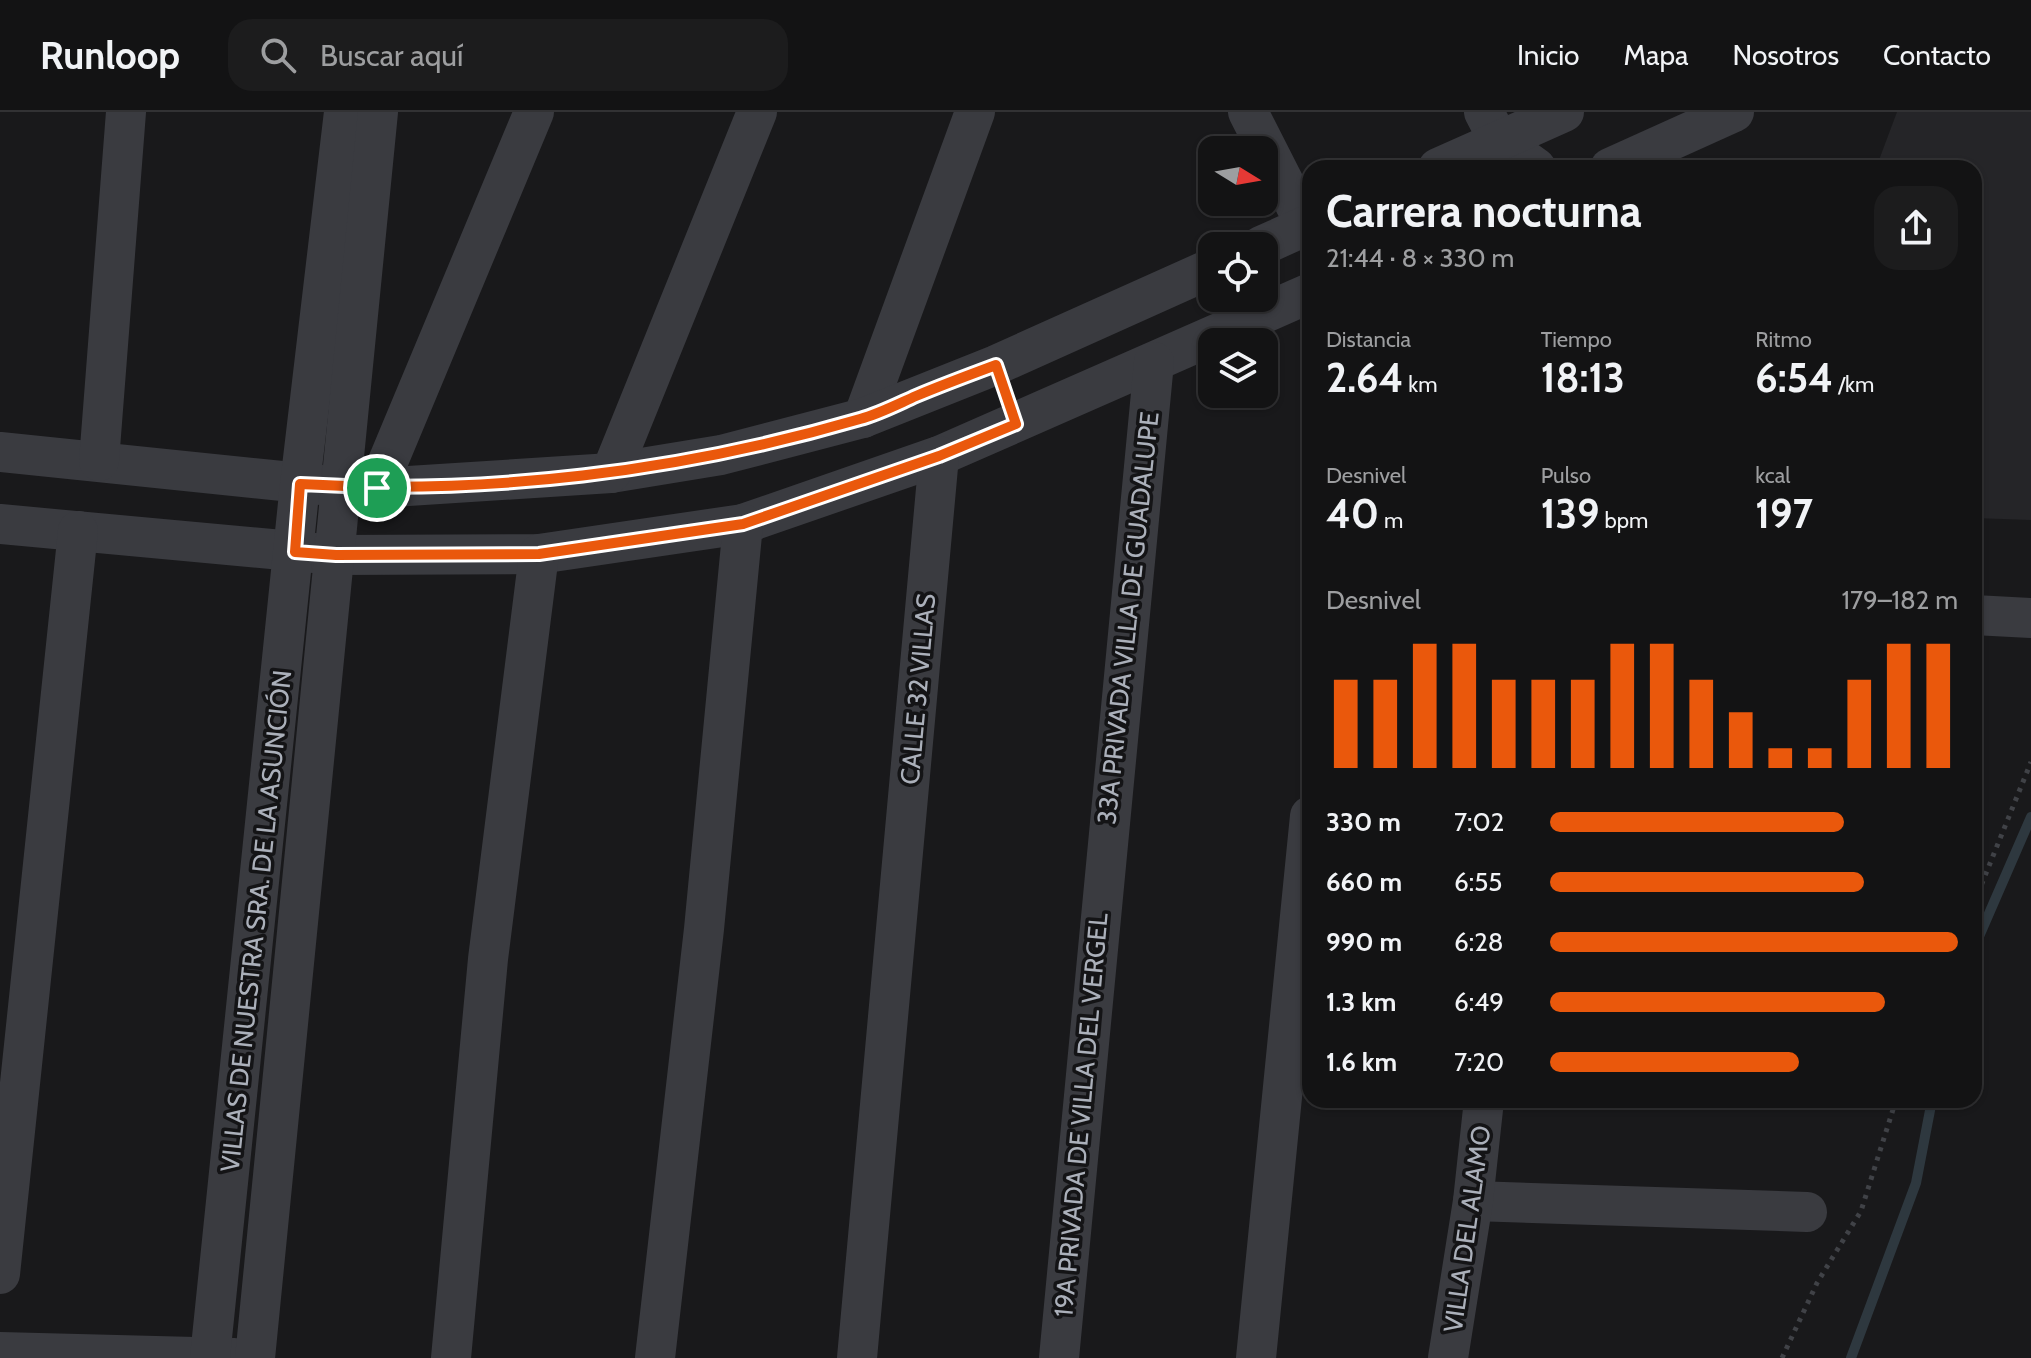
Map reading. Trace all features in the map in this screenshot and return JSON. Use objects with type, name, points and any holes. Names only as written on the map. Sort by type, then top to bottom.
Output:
[{"type":"street","points":[[99,461],[126,112]]},
{"type":"street","name":"VILLAS DE NUESTRA SRA. DE LA ASUNCIÓN","points":[[210,1357],[300,484],[344,112]]},
{"type":"street","name":"VILLAS DE NUESTRA SRA. DE LA ASUNCIÓN","points":[[255,1358],[336,555],[359,487],[378,112]]},
{"type":"street","points":[[359,487],[534,112]]},
{"type":"street","points":[[611,473],[757,112]]},
{"type":"street","points":[[863,418],[975,112]]},
{"type":"street","points":[[1248,112],[1302,214]]},
{"type":"street","points":[[1449,160],[1492,127],[1564,112]]},
{"type":"street","points":[[1628,160],[1734,112]]},
{"type":"street","points":[[1492,127],[1527,160]]},
{"type":"street","points":[[1278,238],[1302,228]]},
{"type":"street","points":[[0,452],[300,484],[359,487],[611,473],[721,455],[863,418],[996,365],[1198,274]]},
{"type":"street","points":[[0,524],[336,555],[539,554],[743,524],[939,456],[1302,297]]},
{"type":"street","name":"33A PRIVADA VILLA DE GUADALUPE","points":[[1103,873],[1154,362]]},
{"type":"street","points":[[996,365],[1016,424]]},
{"type":"street","name":"CALLE 32 VILLAS","points":[[857,1358],[939,456]]},
{"type":"street","points":[[655,1358],[704,929],[743,524]]},
{"type":"street","points":[[0,1274],[78,531]]},
{"type":"street","points":[[451,1358],[488,959],[539,554]]},
{"type":"street","points":[[1982,615],[2031,618]]},
{"type":"street","name":"19A PRIVADA DE VILLA DEL VERGEL","points":[[1059,1358],[1103,873]]},
{"type":"street","points":[[1256,1358],[1302,896]]},
{"type":"street","name":"VILLA DEL ALAMO","points":[[1448,1358],[1473,1201],[1483,1108]]},
{"type":"street","points":[[1473,1201],[1807,1212]]},
{"type":"street","points":[[0,1352],[234,1358]]},
{"type":"path","points":[[1982,883],[2031,762]]},
{"type":"path","points":[[1782,1358],[1817,1283],[1861,1211],[1893,1108]]},
{"type":"shaded area","points":[[1897,112],[2031,112],[2031,520],[1982,518],[1982,160],[1879,160]]},
{"type":"waterway","points":[[1982,930],[2031,817]]},
{"type":"waterway","points":[[1851,1358],[1916,1183],[1930,1108]]},
{"type":"route","points":[[996,365],[1016,424],[939,456],[743,524],[539,554],[336,555],[295,552],[300,484],[377,488],[611,473],[721,455],[863,418],[996,365]]}]
